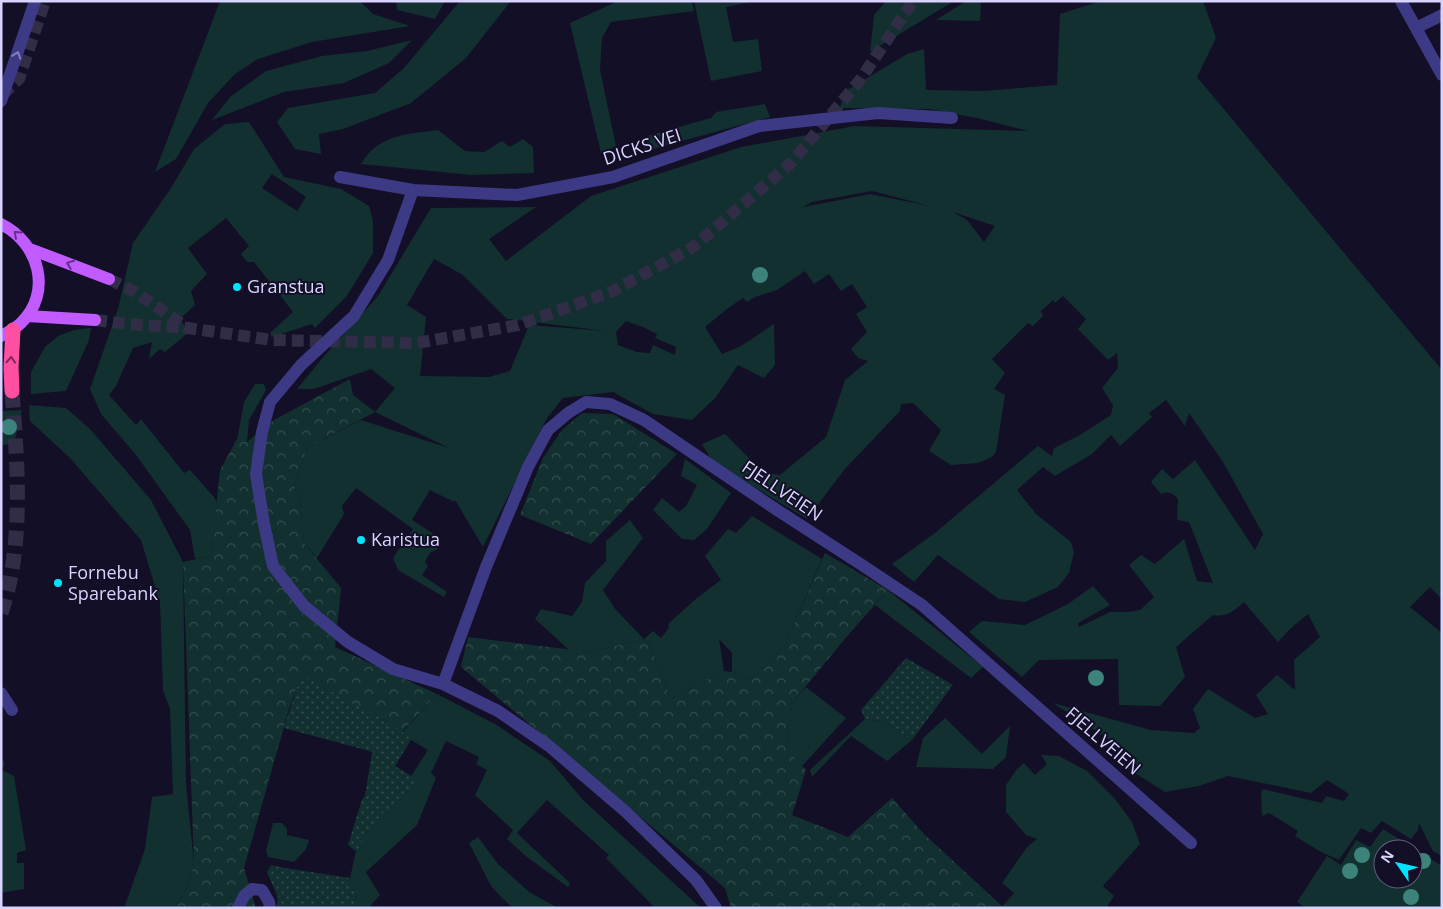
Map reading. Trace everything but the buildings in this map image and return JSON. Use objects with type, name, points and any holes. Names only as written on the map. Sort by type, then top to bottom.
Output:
[{"type":"highway","points":[[7,333],[12,391]]},
{"type":"main road","points":[[1,224],[11,228],[22,237],[36,261],[39,275],[38,290],[27,316],[7,333]]},
{"type":"main road","points":[[30,249],[109,279]]},
{"type":"main road","points":[[27,316],[96,320]]},
{"type":"street","points":[[1,101],[35,1]]},
{"type":"street","points":[[1401,1],[1442,76]]},
{"type":"street","points":[[1416,28],[1442,15]]},
{"type":"street","name":"DICKS VEI","points":[[340,177],[413,190],[517,195],[613,177],[759,126],[878,113],[952,118]]},
{"type":"street","points":[[413,190],[388,260],[354,316],[301,364],[270,402],[262,432],[256,474],[273,566],[304,606],[348,642],[393,669],[443,684],[498,711],[549,746],[640,825],[696,880],[716,908]]},
{"type":"street","name":"FJELLVEIEN","points":[[443,684],[486,567],[528,467],[548,430],[568,412],[586,402],[610,404],[644,420],[922,605],[1191,843]]},
{"type":"street","points":[[1,693],[12,710]]},
{"type":"street","points":[[238,908],[244,896],[252,889],[262,890],[269,902],[270,908]]},
{"type":"green space","points":[[220,1],[360,1],[373,14],[410,26],[312,42],[258,59],[235,74],[208,103],[176,159],[155,172]]},
{"type":"green space","points":[[396,1],[445,1],[435,19],[397,10]]},
{"type":"green space","points":[[460,1],[511,1],[466,58],[411,103],[343,129],[319,134],[321,154],[295,149],[277,122],[288,108],[375,93],[404,68]]},
{"type":"green space","points":[[614,1],[692,1],[694,11],[611,22],[602,38],[600,70],[616,146],[601,153],[570,23],[614,3]]},
{"type":"green space","points":[[694,1],[756,1],[726,7],[733,42],[758,39],[762,71],[711,81]]},
{"type":"green space","points":[[886,1],[954,1],[870,52],[874,15]]},
{"type":"green space","points":[[966,1],[981,1],[980,21],[936,20]]},
{"type":"green space","points":[[1101,1],[1203,1],[1216,38],[1197,77],[1442,370],[1442,599],[1430,587],[1410,607],[1442,633],[1442,856],[1433,851],[1419,823],[1418,830],[1411,839],[1382,821],[1371,833],[1361,828],[1339,860],[1321,852],[1295,836],[1298,831],[1269,813],[1262,816],[1261,792],[1263,789],[1322,803],[1326,796],[1344,801],[1349,794],[1327,780],[1311,793],[1228,776],[1199,786],[1165,792],[1127,768],[1130,753],[1053,703],[1151,730],[1194,733],[1200,728],[1193,709],[1208,689],[1255,718],[1268,714],[1256,695],[1277,675],[1295,690],[1294,660],[1320,637],[1308,614],[1278,642],[1244,602],[1226,614],[1213,615],[1176,647],[1185,677],[1160,706],[1119,705],[1118,659],[1039,660],[1022,677],[969,632],[982,621],[1025,625],[1068,604],[1093,586],[1110,605],[1078,623],[1079,627],[1110,612],[1140,610],[1154,597],[1129,565],[1141,555],[1155,564],[1184,539],[1197,581],[1213,583],[1189,522],[1177,520],[1178,499],[1170,493],[1161,494],[1151,482],[1162,469],[1173,479],[1195,460],[1255,550],[1263,534],[1223,462],[1189,413],[1185,426],[1166,400],[1149,413],[1152,417],[1120,446],[1111,435],[1092,454],[1055,476],[1043,467],[1017,490],[1036,514],[1071,542],[1074,552],[1069,573],[1058,587],[1025,602],[999,599],[938,555],[914,582],[892,564],[935,533],[1038,446],[1052,456],[1054,448],[1080,435],[1111,415],[1113,405],[1102,388],[1118,368],[1117,353],[1108,360],[1078,329],[1086,319],[1063,296],[1055,303],[1053,300],[1041,311],[1043,316],[1033,326],[1028,323],[992,359],[1005,373],[994,389],[1005,395],[996,452],[992,457],[978,463],[951,465],[929,451],[941,430],[913,403],[901,404],[900,411],[844,470],[807,519],[713,462],[702,444],[725,434],[763,472],[780,475],[826,437],[845,380],[868,361],[858,358],[851,349],[867,332],[856,314],[867,307],[852,284],[841,291],[829,274],[814,284],[805,271],[777,290],[755,297],[747,302],[743,298],[705,327],[722,354],[741,346],[774,324],[775,365],[764,378],[738,365],[716,397],[692,420],[653,414],[613,392],[563,398],[547,418],[483,547],[455,500],[454,502],[430,490],[412,520],[434,534],[430,542],[437,547],[437,550],[432,551],[428,556],[425,562],[428,566],[422,575],[447,592],[444,597],[398,570],[393,558],[413,529],[356,488],[342,506],[344,514],[317,558],[304,543],[300,499],[294,486],[307,448],[361,420],[449,448],[375,412],[395,388],[371,369],[314,389],[297,389],[378,296],[431,208],[536,207],[489,239],[506,261],[591,196],[741,147],[855,126],[1028,131],[977,118],[929,109],[840,108],[844,92],[907,54],[924,49],[926,90],[983,91],[1057,85],[1060,14]],"holes":[[[872,191],[930,206],[870,194],[803,207],[812,202]],[[953,212],[995,226],[984,242],[967,220]],[[434,259],[463,275],[507,319],[606,331],[529,325],[510,371],[489,377],[420,376],[426,317],[407,305]],[[626,321],[657,334],[655,338],[676,347],[675,355],[653,345],[650,353],[637,352],[618,345],[616,332]]]},
{"type":"green space","points":[[412,40],[389,63],[344,83],[284,92],[212,120],[230,97],[266,71],[322,56],[367,51]]},
{"type":"green space","points":[[765,104],[770,117],[645,151],[641,144],[647,136],[711,118],[716,112]]},
{"type":"green space","points":[[249,122],[284,177],[341,189],[369,206],[373,221],[373,253],[347,296],[315,328],[312,324],[272,337],[270,333],[293,312],[254,262],[247,262],[241,254],[249,246],[226,218],[188,248],[207,274],[191,291],[195,305],[180,319],[189,332],[165,352],[160,349],[149,359],[152,342],[133,348],[116,386],[109,395],[136,425],[141,419],[184,473],[190,470],[214,497],[217,503],[211,556],[195,559],[190,530],[136,455],[101,414],[90,389],[118,309],[133,243],[171,188],[194,149],[225,124]],"holes":[[[272,174],[306,197],[297,211],[262,188]]]},
{"type":"green space","points":[[438,130],[465,151],[484,152],[502,141],[510,147],[523,139],[533,147],[534,173],[471,175],[361,164],[368,154],[385,141],[395,137]]},
{"type":"green space","points":[[91,328],[89,340],[66,391],[31,394],[31,372],[45,347],[58,336],[74,330]]},
{"type":"green space","points":[[350,379],[353,395],[375,412],[307,448],[294,486],[300,499],[304,543],[341,588],[335,647],[437,694],[402,732],[392,724],[301,676],[289,709],[244,868],[256,908],[176,908],[189,882],[194,864],[183,562],[211,556],[220,470],[237,439],[247,442],[274,420]]},
{"type":"green space","points":[[255,384],[264,384],[266,390],[249,420],[247,442],[237,440],[244,402]]},
{"type":"green space","points":[[29,405],[66,408],[90,429],[151,500],[183,562],[186,783],[194,864],[189,882],[176,908],[124,908],[145,849],[152,797],[173,794],[170,709],[163,690],[160,603],[141,540],[70,458],[30,421]]},
{"type":"green space","points":[[22,410],[14,444],[1,445],[1,411]]},
{"type":"green space","points":[[582,413],[613,414],[677,454],[591,544],[520,515],[543,458],[562,430]]},
{"type":"green space","points":[[685,459],[731,493],[707,529],[694,540],[682,539],[653,510],[662,498],[679,512],[686,506],[697,485],[681,476]]},
{"type":"green space","points":[[752,516],[822,559],[785,645],[751,680],[732,672],[732,653],[719,639],[724,671],[671,699],[649,643],[644,639],[653,631],[661,638],[669,628],[668,624],[698,597],[721,580],[705,556],[728,529],[736,533]]},
{"type":"green space","points":[[630,520],[643,538],[603,590],[615,609],[644,639],[590,652],[569,650],[535,619],[541,609],[572,616],[582,602],[585,583],[606,561],[606,541]]},
{"type":"green space","points":[[825,553],[888,590],[791,704],[786,749],[806,770],[792,815],[848,837],[892,798],[923,833],[1004,908],[731,908],[725,888],[461,667],[468,637],[590,652],[644,639],[649,643],[671,699],[724,671],[732,672],[751,680],[785,645]]},
{"type":"green space","points":[[888,590],[983,667],[971,678],[875,605]]},
{"type":"green space","points":[[906,658],[953,685],[912,740],[885,722],[865,719],[861,710]]},
{"type":"green space","points":[[301,675],[392,724],[411,739],[395,766],[417,780],[399,806],[385,810],[356,851],[348,845],[362,800],[365,796],[373,752],[284,728]]},
{"type":"green space","points":[[806,687],[846,718],[802,766],[786,749],[791,704]]},
{"type":"green space","points":[[437,694],[495,724],[550,761],[584,801],[701,908],[655,908],[606,858],[609,855],[547,800],[517,833],[570,883],[568,887],[527,857],[507,839],[513,830],[475,795],[487,770],[476,764],[479,757],[446,741],[431,773],[436,778],[417,825],[366,872],[380,895],[371,905],[372,908],[359,908],[350,878],[356,851],[348,845],[362,800],[365,796],[372,752],[403,732]],"holes":[[[411,740],[428,750],[411,776],[395,766]]]},
{"type":"green space","points":[[945,718],[982,754],[1010,726],[1006,757],[993,769],[916,767],[923,738]]},
{"type":"green space","points":[[865,719],[885,722],[912,740],[887,761],[851,736],[812,777],[810,770]]},
{"type":"green space","points":[[1041,755],[1059,756],[1087,771],[1115,799],[1132,822],[1140,844],[1103,886],[1114,896],[1106,908],[1001,908],[1014,893],[1002,883],[1027,847],[1037,839],[1026,835],[1006,812],[1006,785],[1017,769],[1024,763],[1035,775],[1047,764]]},
{"type":"green space","points":[[1,758],[5,763],[2,770],[14,776],[26,850],[17,853],[17,863],[24,863],[24,889],[1,893]]},
{"type":"green space","points":[[273,823],[282,823],[287,829],[287,835],[309,840],[306,849],[294,862],[268,857],[266,851]]},
{"type":"green space","points":[[1383,829],[1399,839],[1376,839]]},
{"type":"green space","points":[[478,837],[498,864],[529,892],[558,908],[513,908],[491,886],[469,843]]},
{"type":"green space","points":[[1356,840],[1370,847],[1373,843],[1373,889],[1423,889],[1423,854],[1442,866],[1442,908],[1306,908],[1297,902],[1327,856],[1341,865]]},
{"type":"green space","points":[[271,865],[350,878],[359,908],[276,908],[278,898],[267,872]]},
{"type":"tunnel","points":[[2,95],[19,79],[45,1]]},
{"type":"tunnel","points":[[95,320],[188,328],[272,340],[417,343],[518,325],[613,291],[693,247],[791,163],[860,80],[913,1]]},
{"type":"tunnel","points":[[109,279],[135,292],[188,328]]},
{"type":"tunnel","points":[[1,613],[9,587],[16,531],[17,474],[12,391]]},
{"type":"place","name":"Granstua","points":[[237,287]]},
{"type":"place","name":"Karistua","points":[[361,540]]},
{"type":"place","name":"Fornebu Sparebank","points":[[58,583]]}]
